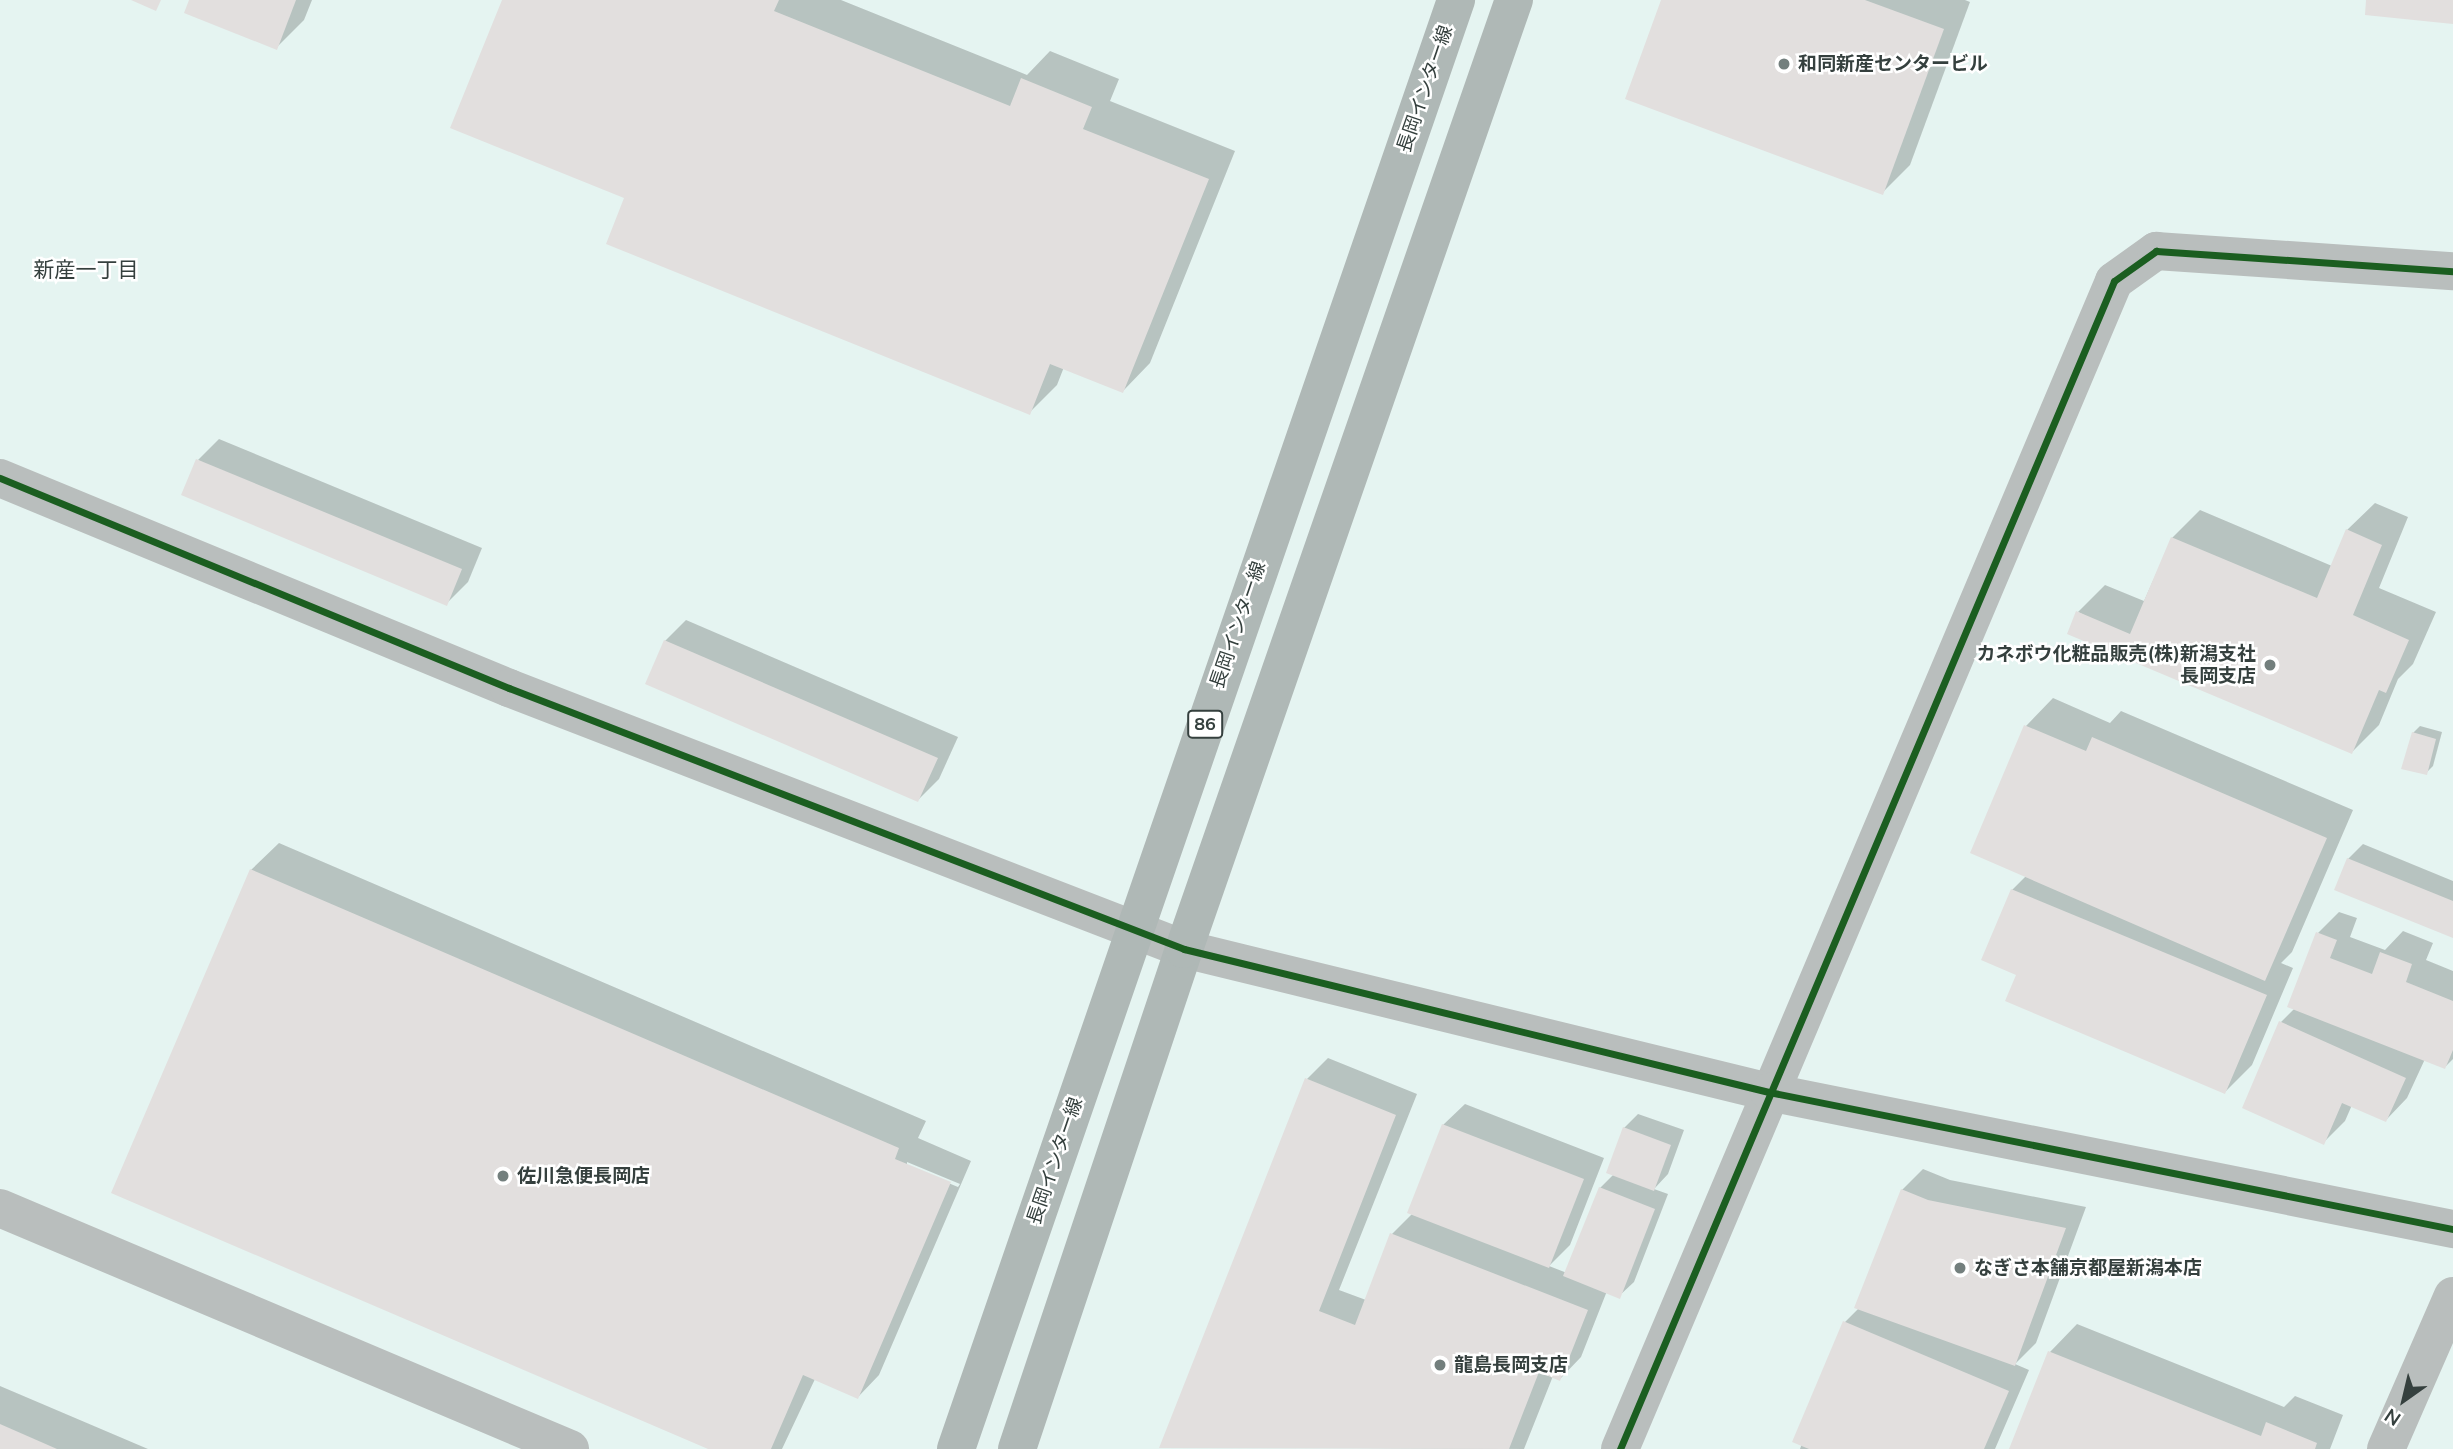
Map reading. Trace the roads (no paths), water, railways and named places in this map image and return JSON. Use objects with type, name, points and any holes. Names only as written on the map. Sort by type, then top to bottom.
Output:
[{"type":"main road","name":"長岡インター線","points":[[956,1449],[1456,0]]},
{"type":"main road","points":[[1017,1449],[1184,949],[1514,0]]},
{"type":"street","points":[[1620,1449],[1769,1091],[2114,281],[2156,251],[2453,271]]},
{"type":"street","points":[[0,478],[509,688],[1184,949],[1769,1091],[2453,1229]]},
{"type":"street","points":[[0,1208],[570,1449]]},
{"type":"street","points":[[2386,1449],[2453,1296]]},
{"type":"place","name":"和同新産センタービル","points":[[1784,64]]},
{"type":"place","name":"カネボウ化粧品販売(株)新潟支社 長岡支店","points":[[2270,665]]},
{"type":"place","name":"佐川急便長岡店","points":[[503,1176]]},
{"type":"place","name":"なぎさ本舗京都屋新潟本店","points":[[1960,1268]]},
{"type":"place","name":"龍島長岡支店","points":[[1440,1365]]},
{"type":"district","name":"新産一丁目","points":[[86,269]]}]
